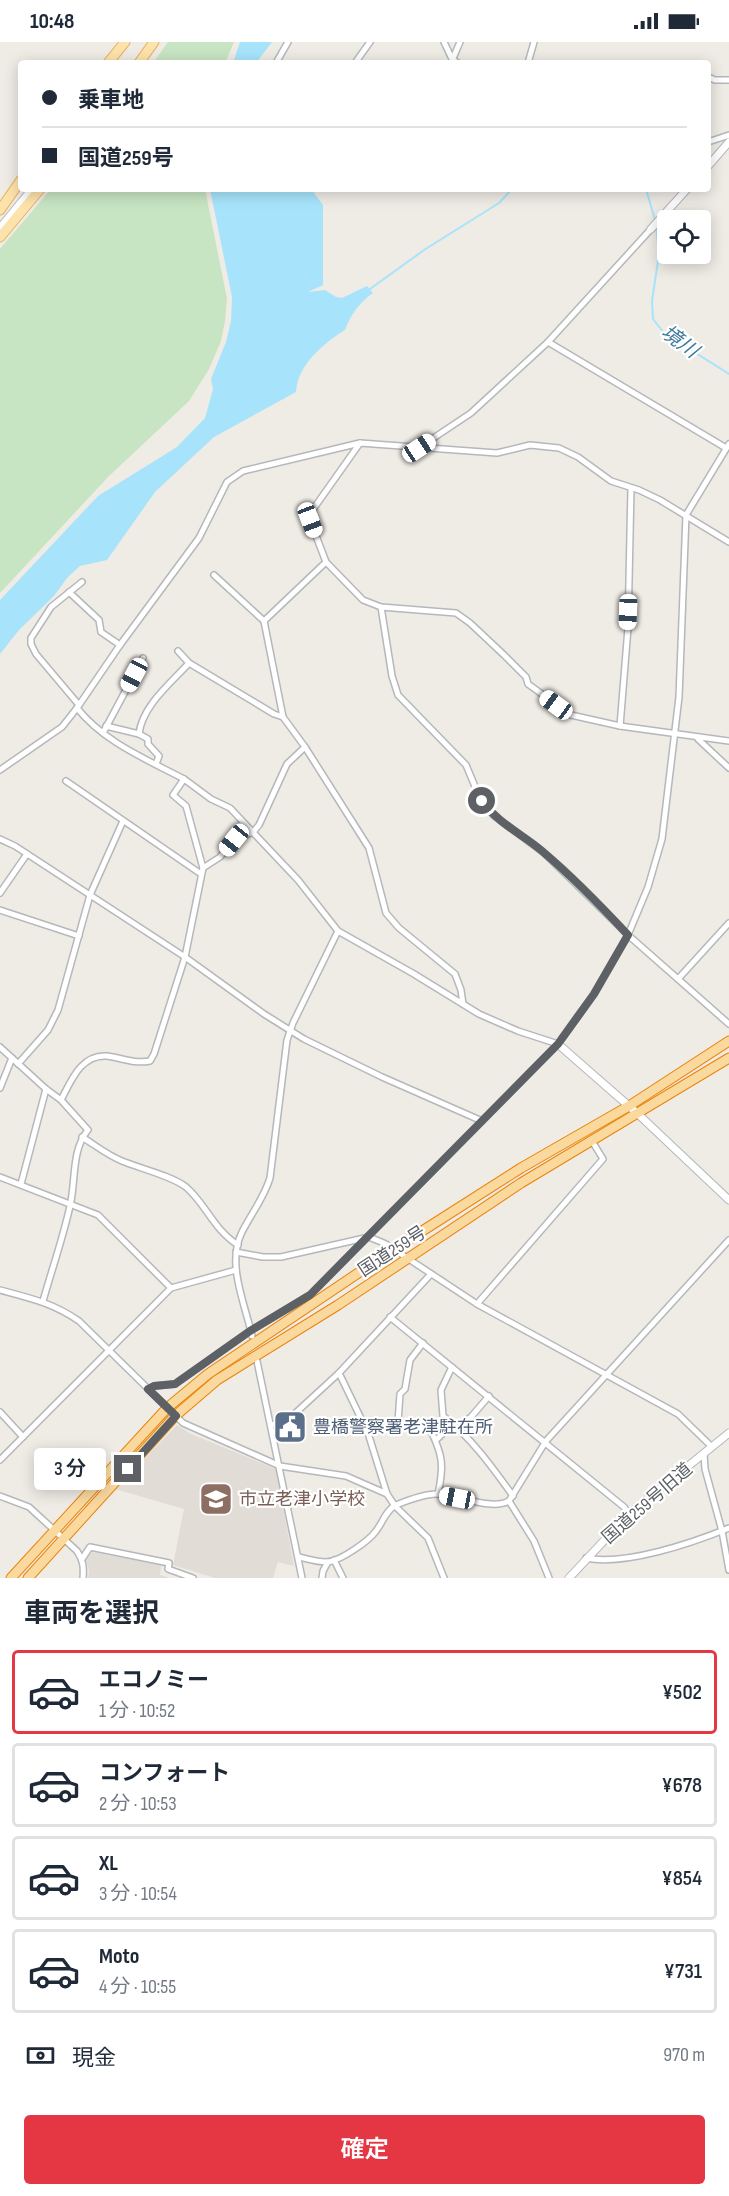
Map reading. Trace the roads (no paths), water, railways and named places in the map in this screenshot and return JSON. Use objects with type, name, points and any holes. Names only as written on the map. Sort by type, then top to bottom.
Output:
[{"type":"highway","name":"国道259号","points":[[11,1578],[166,1408],[208,1374],[394,1249],[520,1168],[629,1106],[729,1041]]},
{"type":"highway","name":"国道259号","points":[[28,1578],[176,1416],[217,1380],[338,1305],[521,1183],[729,1058]]},
{"type":"main road","points":[[110,60],[124,42]]},
{"type":"main road","points":[[141,60],[154,42]]},
{"type":"main road","points":[[0,210],[18,184]]},
{"type":"main road","points":[[0,237],[38,192]]},
{"type":"street","points":[[278,60],[288,42]]},
{"type":"street","points":[[444,42],[451,60]]},
{"type":"street","points":[[451,60],[460,42]]},
{"type":"street","points":[[529,60],[534,42]]},
{"type":"street","points":[[356,60],[365,43]]},
{"type":"street","points":[[711,79],[729,80]]},
{"type":"street","points":[[711,141],[729,135]]},
{"type":"street","points":[[711,163],[729,142]]},
{"type":"street","points":[[0,228],[30,192]]},
{"type":"street","points":[[419,448],[471,413],[548,342],[684,192]]},
{"type":"street","points":[[148,1389],[154,1386],[175,1384],[310,1295],[369,1237],[558,1044],[594,994],[628,935],[648,887],[662,839],[680,696],[686,515],[728,446],[548,342]]},
{"type":"street","points":[[360,443],[314,508],[310,520],[326,562],[363,600],[381,607],[456,613],[470,623],[526,677],[528,684],[571,716],[675,735],[729,741]]},
{"type":"street","points":[[0,770],[62,727],[199,538],[227,482],[243,471],[360,443],[497,453],[530,445],[560,448],[611,481],[660,500],[729,542]]},
{"type":"street","points":[[620,726],[628,628],[631,488]]},
{"type":"street","points":[[264,621],[326,562]]},
{"type":"street","points":[[214,575],[264,621],[283,717],[305,747],[369,848],[386,913],[399,928],[455,974],[463,1004]]},
{"type":"street","points":[[82,582],[51,607],[31,638],[31,644],[36,654],[89,722],[103,733],[184,779],[211,799],[230,808],[298,880],[338,931],[480,1014],[518,1031],[558,1044],[638,1114],[729,1200]]},
{"type":"street","points":[[69,592],[99,620],[101,632],[120,645]]},
{"type":"street","points":[[381,607],[392,676],[398,695],[466,765],[479,796],[493,815],[543,852],[590,895],[628,935],[729,1024]]},
{"type":"street","points":[[178,651],[189,663],[274,714],[283,717]]},
{"type":"street","points":[[103,733],[143,658]]},
{"type":"street","points":[[139,734],[140,723],[149,708],[189,663]]},
{"type":"street","points":[[106,726],[139,734],[148,739],[148,744],[159,756],[156,764]]},
{"type":"street","points":[[696,738],[729,768]]},
{"type":"street","points":[[202,871],[220,857],[234,840],[253,832],[259,825],[287,764],[305,747]]},
{"type":"street","points":[[61,1100],[77,1070],[84,1062],[107,1056],[139,1063],[150,1061],[154,1054],[185,957],[202,871],[186,806],[173,795],[184,779]]},
{"type":"street","points":[[66,781],[123,821],[202,871]]},
{"type":"street","points":[[18,1064],[48,1030],[58,1010],[90,896],[123,821]]},
{"type":"street","points":[[0,839],[27,854],[185,957],[290,1031],[382,1077],[482,1121]]},
{"type":"street","points":[[0,893],[27,854]]},
{"type":"street","points":[[0,910],[79,936]]},
{"type":"street","points":[[678,979],[729,923]]},
{"type":"street","points":[[251,1334],[236,1270],[236,1252],[241,1233],[264,1195],[270,1178],[290,1031],[338,931]]},
{"type":"street","points":[[0,1047],[61,1100],[88,1130],[82,1137],[71,1204],[43,1301]]},
{"type":"street","points":[[0,1088],[12,1058]]},
{"type":"street","points":[[21,1185],[46,1089]]},
{"type":"street","points":[[82,1137],[112,1156],[183,1185],[216,1226],[238,1245]]},
{"type":"street","points":[[477,1304],[603,1159],[592,1141]]},
{"type":"street","points":[[0,1177],[98,1215],[171,1288]]},
{"type":"street","points":[[236,1252],[263,1257],[281,1257],[369,1237],[394,1249],[477,1304],[678,1414],[712,1447]]},
{"type":"street","points":[[322,1578],[323,1571],[331,1561],[362,1545],[376,1532],[389,1511],[395,1506],[426,1494],[505,1503],[511,1498],[546,1442],[729,1239]]},
{"type":"street","points":[[0,1460],[171,1288],[236,1270]]},
{"type":"street","points":[[271,1425],[289,1419],[339,1373],[430,1274]]},
{"type":"street","points":[[0,1290],[61,1308],[79,1322],[166,1408],[196,1430],[280,1466],[346,1476],[387,1494]]},
{"type":"street","points":[[390,1317],[546,1442],[624,1507],[629,1514]]},
{"type":"street","points":[[398,1422],[400,1394],[405,1389],[410,1360],[423,1343]]},
{"type":"street","points":[[257,1361],[299,1557],[300,1577]]},
{"type":"street","points":[[452,1367],[441,1390],[443,1416],[458,1427],[494,1469],[534,1540],[549,1578]]},
{"type":"street","points":[[339,1373],[368,1433],[387,1494],[395,1506],[428,1538],[444,1578]]},
{"type":"street","points":[[436,1440],[449,1428],[458,1427],[471,1417],[489,1396]]},
{"type":"street","points":[[0,1412],[23,1437]]},
{"type":"street","points":[[368,1433],[398,1422],[431,1431],[443,1456],[442,1478],[438,1494]]},
{"type":"street","name":"国道259号旧道","points":[[569,1578],[629,1514],[729,1433]]},
{"type":"street","points":[[704,1454],[705,1469],[722,1531],[729,1570]]},
{"type":"street","points":[[0,1496],[29,1507],[77,1551],[82,1559],[84,1570],[82,1578]]},
{"type":"street","points":[[586,1558],[599,1560],[655,1553],[729,1528]]},
{"type":"street","points":[[82,1559],[90,1547],[169,1563],[168,1569],[193,1578]]},
{"type":"street","points":[[299,1557],[331,1561],[343,1578]]},
{"type":"water","points":[[240,42],[272,42],[258,60],[234,60]]},
{"type":"water","points":[[211,192],[313,192],[323,205],[323,285],[308,292],[325,290],[342,298],[367,286],[373,293],[356,309],[345,330],[329,341],[306,364],[296,392],[214,437],[155,492],[107,560],[80,566],[67,578],[54,596],[19,630],[0,654],[0,600],[98,496],[177,447],[205,418],[213,389],[211,379],[226,342],[231,321],[232,297]]},
{"type":"waterway","name":"境川","points":[[370,289],[424,250],[499,203],[509,192]]},
{"type":"waterway","name":"境川","points":[[647,192],[655,220]]},
{"type":"waterway","name":"境川","points":[[656,226],[659,254],[652,301],[653,319],[664,333],[729,374]]},
{"type":"place","name":"豊橋警察署老津駐在所","points":[[290,1427]]},
{"type":"place","name":"市立老津小学校","points":[[216,1499]]}]
